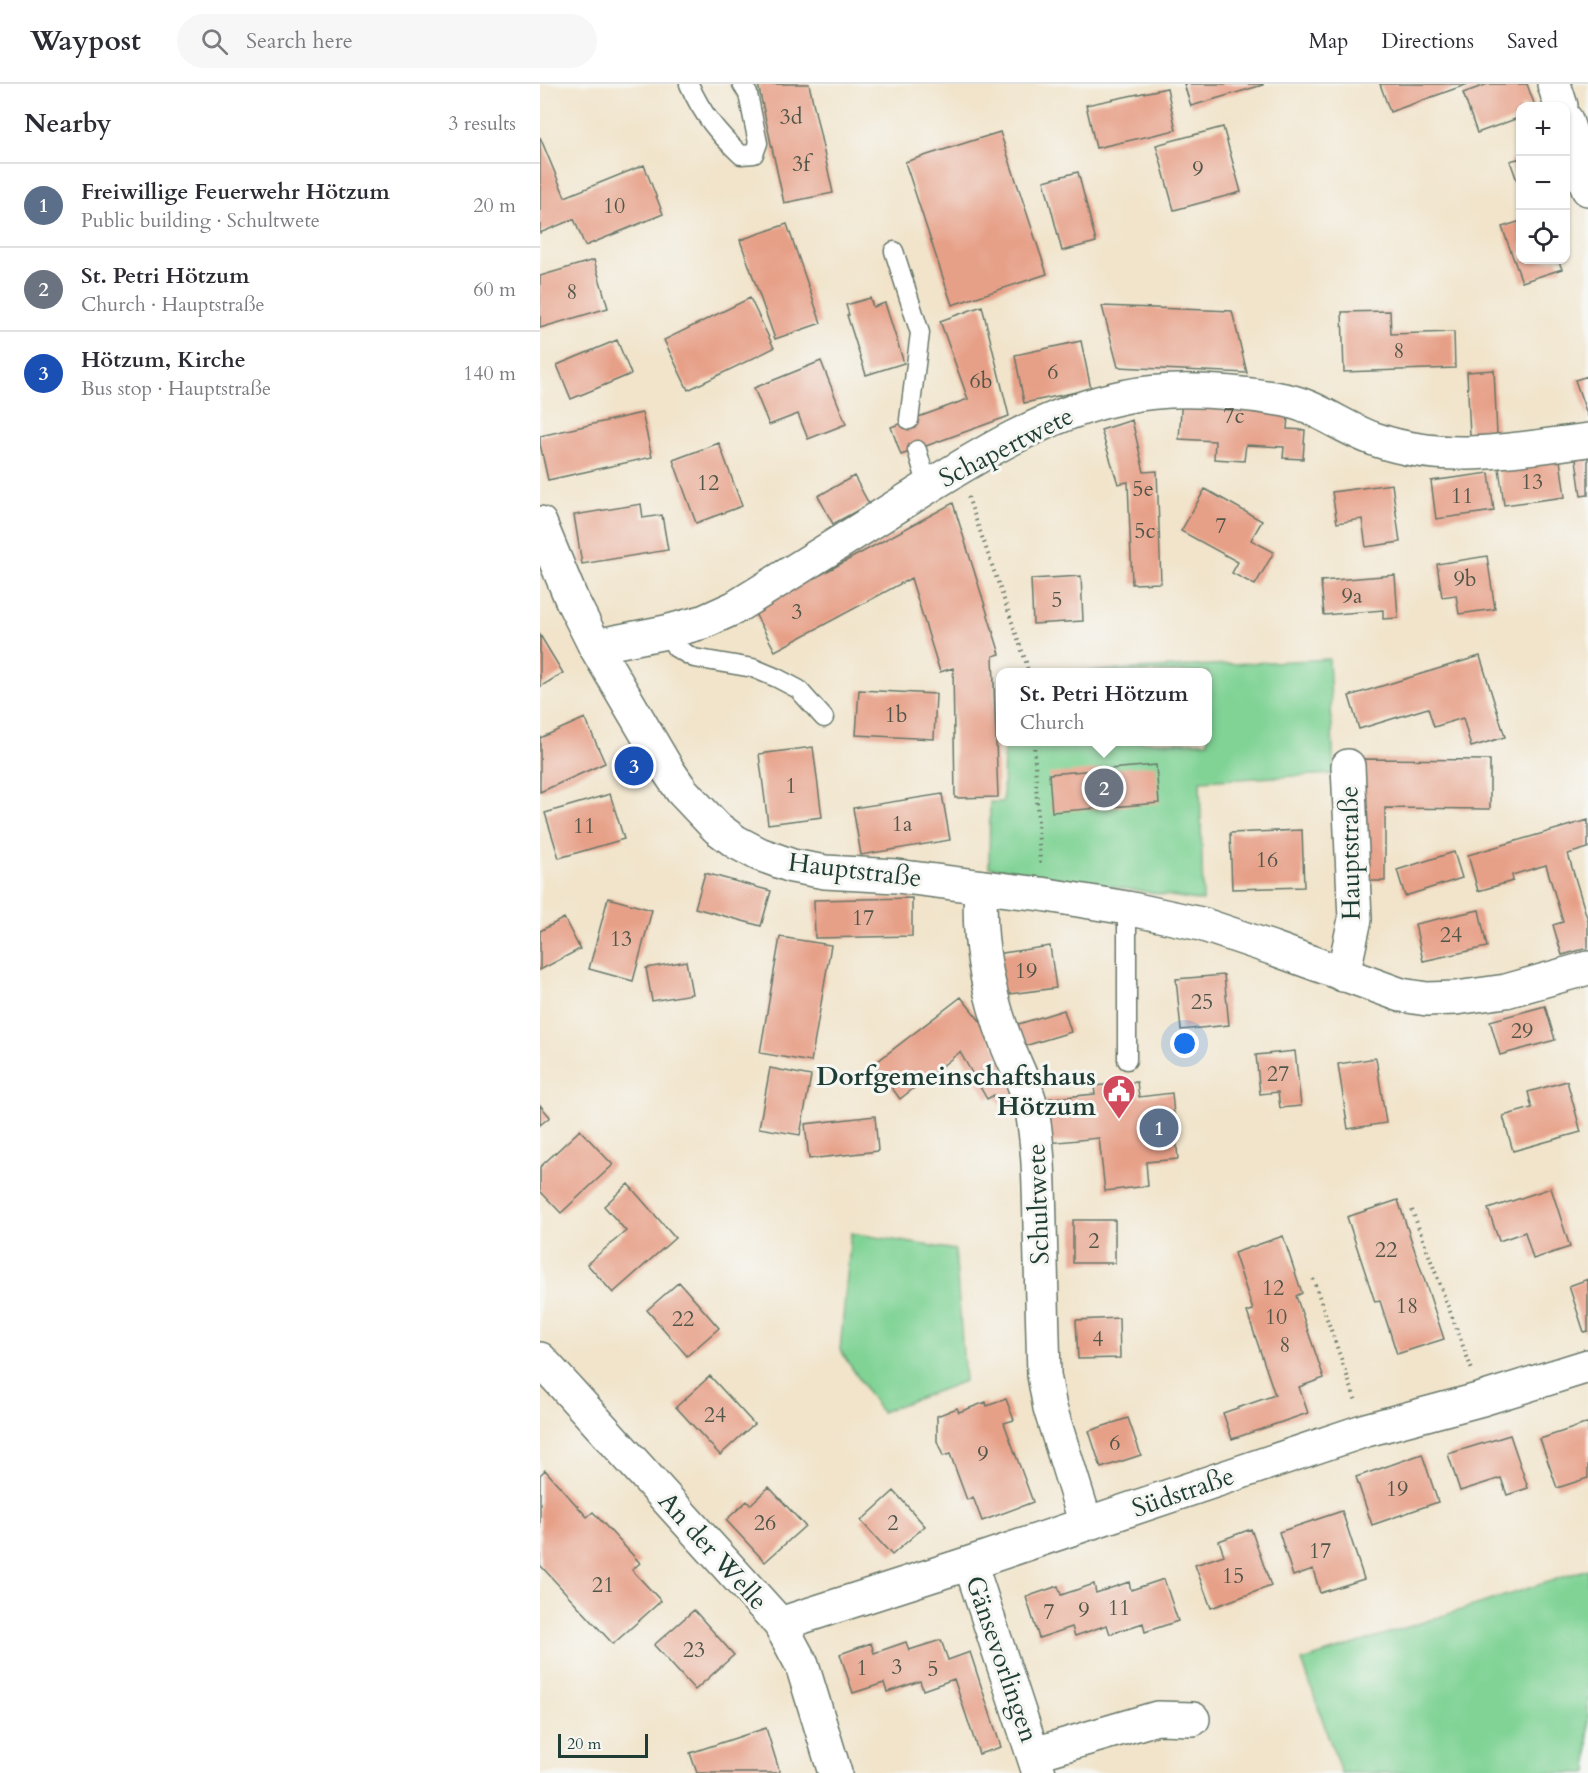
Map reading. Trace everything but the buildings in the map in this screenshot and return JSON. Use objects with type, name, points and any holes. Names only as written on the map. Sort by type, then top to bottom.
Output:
[{"type":"street","points":[[1554,84],[1560,102]]},
{"type":"street","points":[[1570,133],[1588,189]]},
{"type":"street","name":"Schapertwete","points":[[595,646],[703,622],[734,608],[928,487],[1030,429],[1078,409],[1123,397],[1168,391],[1223,393],[1288,400],[1314,409],[1377,440],[1410,448],[1458,454],[1492,453],[1588,440]]},
{"type":"street","name":"Hauptstraße","points":[[540,523],[595,646],[682,791],[717,828],[736,842],[759,854],[792,866],[825,872],[896,876],[1041,894],[1127,908],[1201,924],[1401,996],[1456,999],[1506,990],[1588,968]]},
{"type":"street","name":"Hauptstraße","points":[[1343,975],[1355,919],[1348,766]]},
{"type":"street","name":"Schultwete","points":[[981,887],[979,916],[984,967],[1002,1029],[1025,1083],[1038,1146],[1044,1375],[1050,1408],[1086,1524]]},
{"type":"street","name":"An der Welle","points":[[540,1359],[780,1624],[802,1665],[835,1773]]},
{"type":"street","name":"Südstraße","points":[[780,1624],[970,1563],[1366,1430],[1482,1399],[1588,1366]]},
{"type":"street","name":"Gänsevorlingen","points":[[970,1563],[1037,1764],[1157,1718],[1193,1719]]},
{"type":"lane","points":[[689,84],[698,105],[720,135],[741,155],[754,154],[758,143],[748,94],[742,84]]},
{"type":"lane","points":[[894,251],[920,333],[909,420]]},
{"type":"lane","points":[[916,450],[928,487]]},
{"type":"lane","points":[[666,632],[676,648],[694,658],[753,668],[798,689],[824,718]]},
{"type":"lane","points":[[1127,908],[1127,1060]]},
{"type":"path","points":[[958,469],[1027,668]]},
{"type":"path","points":[[1034,746],[1041,894]]},
{"type":"path","points":[[1412,1210],[1482,1399]]},
{"type":"path","points":[[1313,1279],[1366,1430]]},
{"type":"green space","points":[[1329,659],[1334,774],[1200,781],[1203,901],[989,867],[990,802],[1003,802],[1004,746],[1212,746],[1212,668],[1154,668]]},
{"type":"green space","points":[[851,1233],[955,1250],[965,1381],[881,1412],[840,1350]]},
{"type":"green space","points":[[1588,1569],[1588,1773],[1341,1773],[1302,1661]]},
{"type":"place","name":"Hötzum, Kirche","points":[[634,766]]},
{"type":"place","name":"St. Petri Hötzum","points":[[1104,788]]},
{"type":"place","name":"Dorfgemeinschaftshaus Hötzum","points":[[1119,1120]]},
{"type":"place","name":"Freiwillige Feuerwehr Hötzum","points":[[1159,1128]]}]
